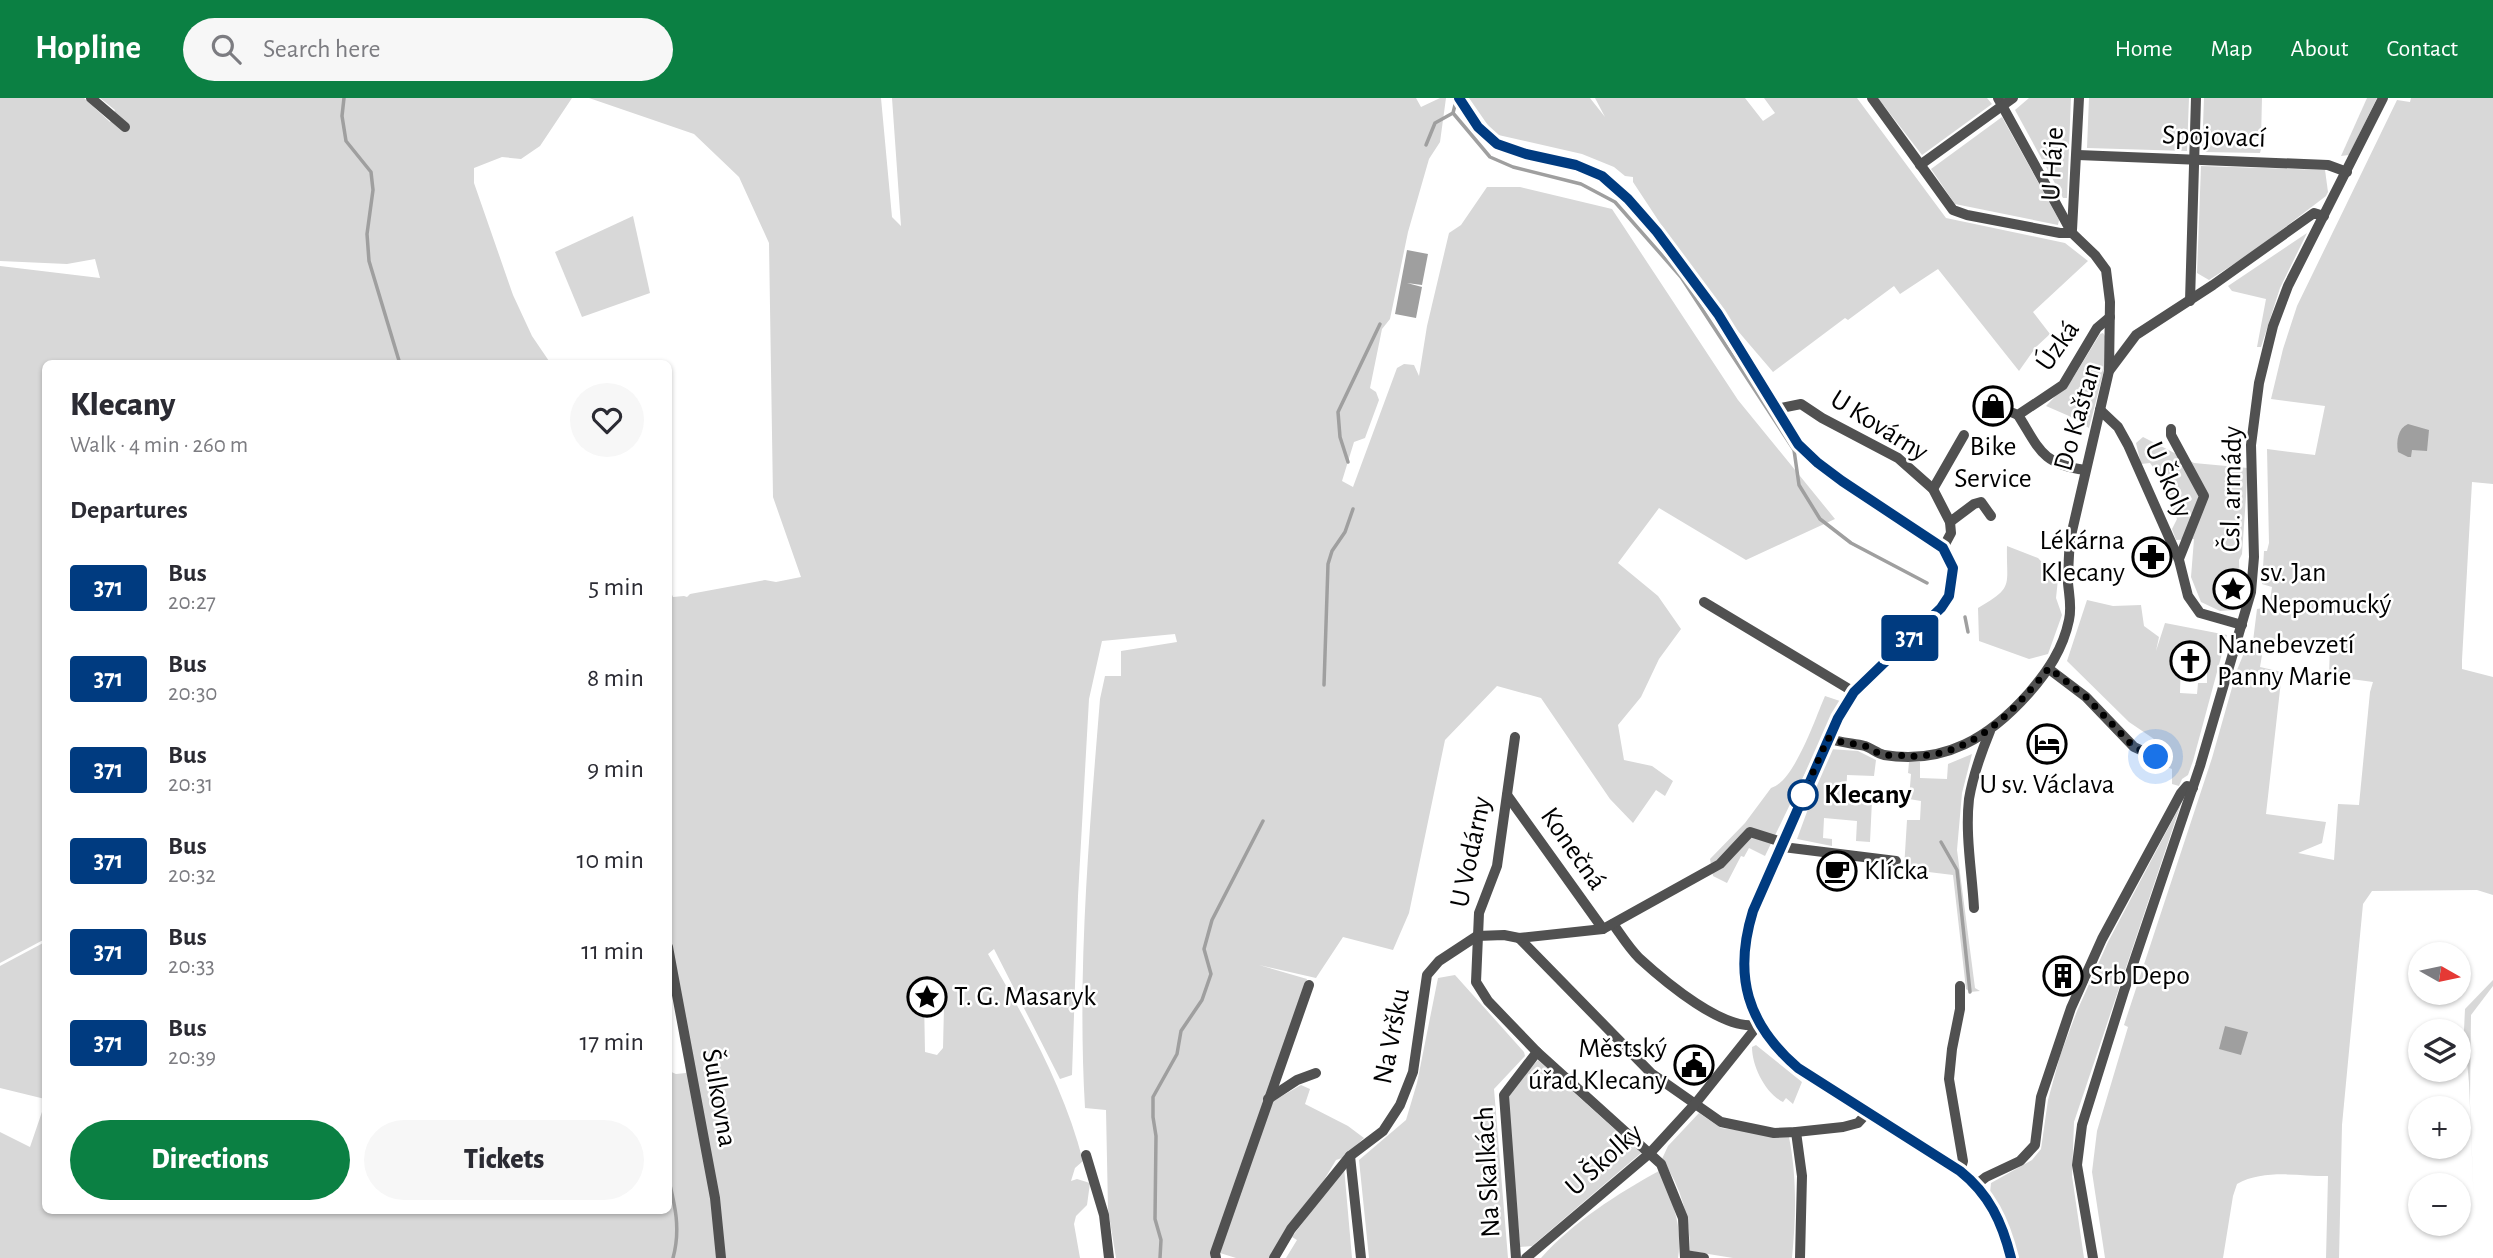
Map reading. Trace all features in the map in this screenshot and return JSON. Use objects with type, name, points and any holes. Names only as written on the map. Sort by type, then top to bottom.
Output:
[{"type":"street","points":[[91,98],[125,127]]},
{"type":"street","points":[[1459,98],[1478,127],[1497,144],[1526,154],[1576,165],[1602,176],[1628,199],[1704,295],[1798,444],[1818,463],[1943,548],[1953,568],[1949,596],[1941,608],[1854,692],[1828,738],[1784,845],[1753,911],[1744,963],[1749,1000],[1759,1024],[1776,1049],[1798,1068],[1977,1184],[2004,1228],[2011,1258]]},
{"type":"street","points":[[1872,98],[1953,210],[2060,233],[2072,233]]},
{"type":"street","points":[[1920,164],[2001,102],[2013,98]]},
{"type":"street","name":"U Háje","points":[[2072,233],[2079,98]]},
{"type":"street","points":[[2190,301],[2196,98]]},
{"type":"street","name":"Čsl. armády","points":[[2093,1258],[2077,1165],[2082,1125],[2193,788],[2251,592],[2254,564],[2251,445],[2259,383],[2273,326],[2288,286],[2383,98]]},
{"type":"street","points":[[2001,102],[2072,233],[2106,270],[2110,317],[2109,371]]},
{"type":"street","name":"Spojovací","points":[[2078,155],[2328,165],[2347,172]]},
{"type":"street","name":"Do Kaštan","points":[[2049,668],[2057,657],[2070,618],[2070,540],[2109,371],[2136,335],[2190,301],[2315,212],[2324,216]]},
{"type":"street","name":"Úzká","points":[[2018,415],[2063,385],[2097,328],[2110,317]]},
{"type":"street","name":"U Kovárny","points":[[1776,409],[1801,404],[1898,458],[1933,489],[1950,522]]},
{"type":"street","points":[[2006,410],[2018,415],[2032,442],[2050,461],[2085,470]]},
{"type":"street","name":"U Školy","points":[[2100,410],[2119,427],[2179,560],[2188,596],[2199,612],[2242,625]]},
{"type":"street","points":[[2171,429],[2171,435],[2204,496],[2179,560]]},
{"type":"street","points":[[1933,489],[1964,435]]},
{"type":"street","points":[[1943,548],[1951,533],[1950,522],[1973,504],[1981,502],[1991,516]]},
{"type":"street","points":[[1704,603],[1854,692]]},
{"type":"street","points":[[1828,738],[1866,747],[1882,754],[1915,756],[1946,752],[1974,741],[1990,731],[2012,711],[2049,668],[2086,697],[2134,747],[2156,757]]},
{"type":"street","points":[[1974,908],[1969,852],[1969,799],[1977,764],[1990,731]]},
{"type":"street","name":"U Vodárny","points":[[1515,737],[1497,866],[1479,913],[1476,982],[1488,1002],[1537,1052],[1661,1164],[1683,1218],[1685,1256]]},
{"type":"street","points":[[1977,1184],[2020,1161],[2035,1145],[2041,1097],[2070,1008],[2102,939],[2181,793],[2187,786],[2193,788]]},
{"type":"street","name":"Konečná","points":[[1507,795],[1603,929]]},
{"type":"street","points":[[1477,936],[1504,935],[1519,938],[1603,929],[1720,864],[1750,832],[1795,849],[1896,861]]},
{"type":"street","name":"Konečná","points":[[1613,924],[1638,957],[1696,1004],[1727,1020],[1750,1027],[1759,1024]]},
{"type":"street","name":"Na Vršku","points":[[1274,1258],[1291,1229],[1350,1156],[1383,1131],[1400,1105],[1413,1072],[1427,975],[1448,953],[1477,936]]},
{"type":"street","points":[[1519,938],[1651,1073],[1721,1122],[1774,1133],[1796,1132],[1858,1123],[1867,1113]]},
{"type":"street","name":"Šulkovna","points":[[672,968],[715,1198],[721,1258]]},
{"type":"street","points":[[1216,1258],[1214,1253],[1309,985]]},
{"type":"street","points":[[1960,986],[1960,1009],[1949,1079],[1963,1161],[1960,1171]]},
{"type":"street","name":"U Školky","points":[[1526,1258],[1650,1153],[1695,1104],[1759,1024]]},
{"type":"street","name":"Na Skalkách","points":[[1516,1258],[1504,1095],[1537,1052]]},
{"type":"street","points":[[1268,1099],[1297,1080],[1316,1073]]},
{"type":"street","points":[[1796,1132],[1802,1175],[1800,1258]]},
{"type":"street","points":[[1086,1155],[1104,1215],[1109,1258]]},
{"type":"street","points":[[1350,1156],[1361,1258]]},
{"type":"street","points":[[1685,1256],[1704,1258]]},
{"type":"shaded area","points":[[0,98],[84,98],[110,122],[115,110],[100,98],[572,98],[540,146],[521,159],[502,157],[474,168],[474,183],[513,295],[532,336],[548,360],[42,360],[42,941],[0,963],[0,266],[100,278],[95,259],[67,264],[0,261]]},
{"type":"shaded area","points":[[589,98],[881,98],[892,217],[901,226],[892,98],[1416,98],[1421,107],[1446,98],[1440,142],[1429,159],[1408,232],[1390,319],[1382,329],[1370,388],[1376,392],[1379,400],[1365,438],[1354,442],[1342,481],[1353,487],[1397,368],[1404,364],[1414,365],[1419,376],[1427,326],[1449,233],[1461,225],[1487,187],[1520,187],[1612,209],[1738,400],[1835,519],[1746,560],[1659,508],[1618,563],[1658,596],[1681,629],[1659,659],[1641,697],[1618,725],[1624,760],[1652,766],[1673,781],[1665,796],[1656,790],[1633,823],[1610,799],[1541,698],[1497,686],[1445,740],[1409,913],[1393,950],[1343,937],[1316,978],[1259,965],[1307,979],[1210,1258],[1116,1258],[1108,1209],[1106,1110],[1085,1108],[1083,954],[1100,699],[1105,676],[1121,676],[1121,651],[1177,642],[1175,634],[1102,641],[1089,699],[1072,1075],[1060,1079],[994,949],[988,954],[1055,1080],[1075,1134],[1083,1161],[1075,1168],[1071,1181],[1077,1179],[1090,1183],[1087,1205],[1076,1216],[1074,1224],[1080,1258],[0,1258],[0,1132],[30,1147],[42,1112],[42,1214],[672,1214],[672,1072],[686,1073],[685,1052],[672,992],[672,595],[687,597],[690,594],[765,580],[776,582],[801,577],[773,497],[769,243],[739,177],[694,134]],"holes":[[[933,997],[944,1007],[943,1048],[937,1055],[925,1052],[924,998]]]},
{"type":"shaded area","points":[[1469,98],[1590,98],[1605,117],[1595,98],[1745,98],[1763,121],[1775,113],[1764,98],[1857,98],[1946,218],[2065,243],[2088,261],[2033,312],[2050,334],[2036,347],[2019,371],[1938,269],[1900,294],[1894,286],[1848,320],[1845,318],[1773,372],[1708,296],[1633,182],[1633,177],[1625,176],[1614,167],[1582,154],[1494,134]]},
{"type":"shaded area","points":[[1878,98],[1987,98],[1992,104],[1922,155]]},
{"type":"shaded area","points":[[2029,98],[2071,98],[2067,198],[2063,198],[2015,110]]},
{"type":"shaded area","points":[[2089,98],[2189,98],[2187,151],[2087,148]]},
{"type":"shaded area","points":[[2204,98],[2262,98],[2261,139],[2241,138],[2240,147],[2261,149],[2260,153],[2202,152]]},
{"type":"shaded area","points":[[2367,98],[2377,98],[2349,155],[2341,156]]},
{"type":"shaded area","points":[[2411,98],[2493,98],[2493,484],[2472,482],[2462,669],[2493,677],[2493,895],[2477,890],[2372,891],[2363,904],[2342,1125],[2339,1258],[2326,1258],[2328,1176],[2281,1174],[2258,1176],[2237,1184],[2223,1258],[2105,1258],[2092,1172],[2097,1131],[2128,1027],[2124,1025],[2246,648],[2249,646],[2263,649],[2260,667],[2282,672],[2266,814],[2326,822],[2322,843],[2298,853],[2334,860],[2338,804],[2359,805],[2373,682],[2329,676],[2330,645],[2253,641],[2257,609],[2269,607],[2272,587],[2262,584],[2264,551],[2267,551],[2269,543],[2267,449],[2315,455],[2325,406],[2271,399],[2283,349],[2297,306],[2397,100],[2410,102]]},
{"type":"shaded area","points":[[2002,117],[2059,220],[2058,225],[1955,204],[1931,169]]},
{"type":"shaded area","points":[[2201,166],[2325,170],[2328,192],[2251,253],[2209,280],[2197,273]]},
{"type":"shaded area","points":[[633,216],[650,293],[582,317],[555,252]]},
{"type":"shaded area","points":[[2307,233],[2280,288],[2261,347],[2257,347],[2266,299],[2232,291],[2228,286]]},
{"type":"shaded area","points":[[1407,250],[1428,254],[1422,285],[1407,283],[1422,287],[1416,318],[1395,314]]},
{"type":"shaded area","points":[[2103,333],[2104,370],[2089,428],[2046,406],[2073,378]]},
{"type":"shaded area","points":[[2408,424],[2429,430],[2427,451],[2412,450],[2411,457],[2398,452],[2397,448],[2400,432]]},
{"type":"shaded area","points":[[2143,437],[2194,463],[2248,468],[2242,554],[2239,560],[2240,591],[2234,610],[2220,611],[2201,602],[2191,577],[2194,539],[2176,540],[2172,529],[2177,519],[2155,470],[2150,463],[2141,464],[2136,443]]},
{"type":"shaded area","points":[[2007,546],[2038,558],[2058,579],[2056,598],[2062,615],[2048,654],[2029,659],[1979,641],[1978,608],[1998,595],[2006,584]]},
{"type":"shaded area","points":[[2087,600],[2113,606],[2141,605],[2144,626],[2159,637],[2156,651],[2165,623],[2227,635],[2193,761],[2188,775],[2182,779],[2179,786],[2172,784],[2172,769],[2156,763],[2162,749],[2152,744],[2154,739],[2129,722],[2067,661]],"holes":[[[2188,644],[2195,645],[2195,650],[2200,650],[2199,671],[2207,671],[2207,683],[2198,683],[2197,694],[2180,693],[2181,651],[2188,651]]]},
{"type":"shaded area","points":[[1825,696],[1840,701],[1765,856],[1749,848],[1744,857],[1741,856],[1727,883],[1713,876],[1710,859],[1745,823],[1771,788],[1788,774],[1803,748]]},
{"type":"shaded area","points":[[1830,749],[1858,751],[1876,760],[1874,776],[1847,775],[1846,798],[1872,800],[1870,842],[1856,841],[1857,821],[1824,818],[1823,838],[1832,839],[1832,846],[1797,839]]},
{"type":"shaded area","points":[[1972,754],[1962,793],[1957,850],[1975,988],[1980,991],[1970,992],[1966,989],[1953,875],[1904,869],[1907,820],[1920,820],[1921,801],[1909,799],[1909,762],[1920,762],[1920,778],[1947,779],[1948,764]]},
{"type":"shaded area","points":[[2181,804],[2074,1122],[2072,1176],[2084,1258],[2018,1258],[2009,1226],[1990,1193],[1991,1183],[2032,1160],[2041,1149],[2048,1100],[2060,1056],[2077,1011],[2108,942]]},
{"type":"shaded area","points":[[42,944],[42,1098],[0,1088],[0,966]]},
{"type":"shaded area","points":[[1455,975],[1525,1056],[1494,1089],[1508,1258],[1369,1258],[1359,1160],[1406,1120],[1417,1083],[1438,978]]},
{"type":"shaded area","points":[[2493,980],[2493,986],[2471,1015],[2471,1019],[2465,1019],[2465,1009]]},
{"type":"shaded area","points":[[2225,1026],[2248,1032],[2241,1055],[2219,1049]]},
{"type":"shaded area","points":[[1756,1045],[1802,1082],[1793,1104],[1786,1098],[1783,1102],[1776,1098],[1765,1086],[1754,1062],[1752,1047]]},
{"type":"shaded area","points":[[1538,1060],[1641,1153],[1532,1246],[1520,1247],[1508,1098],[1512,1089]]},
{"type":"shaded area","points":[[1301,1085],[1310,1089],[1305,1104],[1348,1126],[1364,1138],[1342,1158],[1336,1160],[1321,1185],[1289,1224],[1269,1258],[1236,1258],[1220,1253],[1270,1103]]},
{"type":"shaded area","points":[[1699,1113],[1721,1128],[1789,1137],[1795,1197],[1792,1258],[1733,1258],[1690,1251],[1683,1203],[1662,1159],[1668,1146]]},
{"type":"shaded area","points":[[1344,1167],[1352,1258],[1286,1258],[1297,1240],[1292,1237]]},
{"type":"shaded area","points":[[1659,1171],[1675,1213],[1679,1235],[1678,1258],[1541,1258],[1567,1232],[1596,1210]]},
{"type":"waterway","points":[[344,98],[342,116],[346,141],[371,172],[373,190],[367,234],[369,261],[399,360]]},
{"type":"waterway","points":[[1426,145],[1435,123],[1453,113],[1456,101]]},
{"type":"waterway","points":[[1453,113],[1490,157],[1513,167],[1581,184],[1615,202],[1681,277],[1794,450],[1799,485],[1820,519],[1851,543],[1927,583]]},
{"type":"waterway","points":[[1348,462],[1340,437],[1338,412],[1380,324]]},
{"type":"waterway","points":[[1324,685],[1328,564],[1332,551],[1345,532],[1353,509]]},
{"type":"waterway","points":[[1965,617],[1968,632]]},
{"type":"waterway","points":[[1160,1258],[1161,1240],[1155,1219],[1156,1136],[1153,1097],[1177,1054],[1181,1031],[1202,1000],[1211,974],[1204,949],[1212,920],[1263,821]]},
{"type":"waterway","points":[[1941,842],[1957,870],[1970,992]]},
{"type":"waterway","points":[[672,1194],[677,1227],[673,1258]]},
{"type":"bus line","name":"371","points":[[1459,98],[1478,127],[1497,144],[1526,154],[1576,165],[1602,176],[1628,199],[1657,232],[1718,314],[1798,444],[1842,481],[1943,548],[1953,568],[1952,589],[1941,608],[1854,692],[1838,718],[1753,911],[1747,930],[1744,963],[1749,1000],[1759,1024],[1776,1049],[1798,1068],[1977,1184],[2004,1228],[2011,1258]]},
{"type":"place","name":"Bike Service","points":[[1993,406]]},
{"type":"place","name":"Lékárna Klecany","points":[[2152,557]]},
{"type":"place","name":"sv. Jan Nepomucký","points":[[2233,589]]},
{"type":"place","name":"Nanebevzetí Panny Marie","points":[[2190,661]]},
{"type":"place","name":"U sv. Václava","points":[[2047,744]]},
{"type":"place","name":"Klecany","points":[[1803,795]]},
{"type":"place","name":"Klícka","points":[[1837,871]]},
{"type":"place","name":"Srb Depo","points":[[2063,976]]},
{"type":"place","name":"T. G. Masaryk","points":[[927,997]]},
{"type":"place","name":"Městský úřad Klecany","points":[[1694,1065]]},
{"type":"route","points":[[1803,795],[1828,738],[1866,747],[1882,754],[1915,756],[1946,752],[1974,741],[1990,731],[2012,711],[2049,668],[2086,697],[2134,747],[2156,757]]}]
